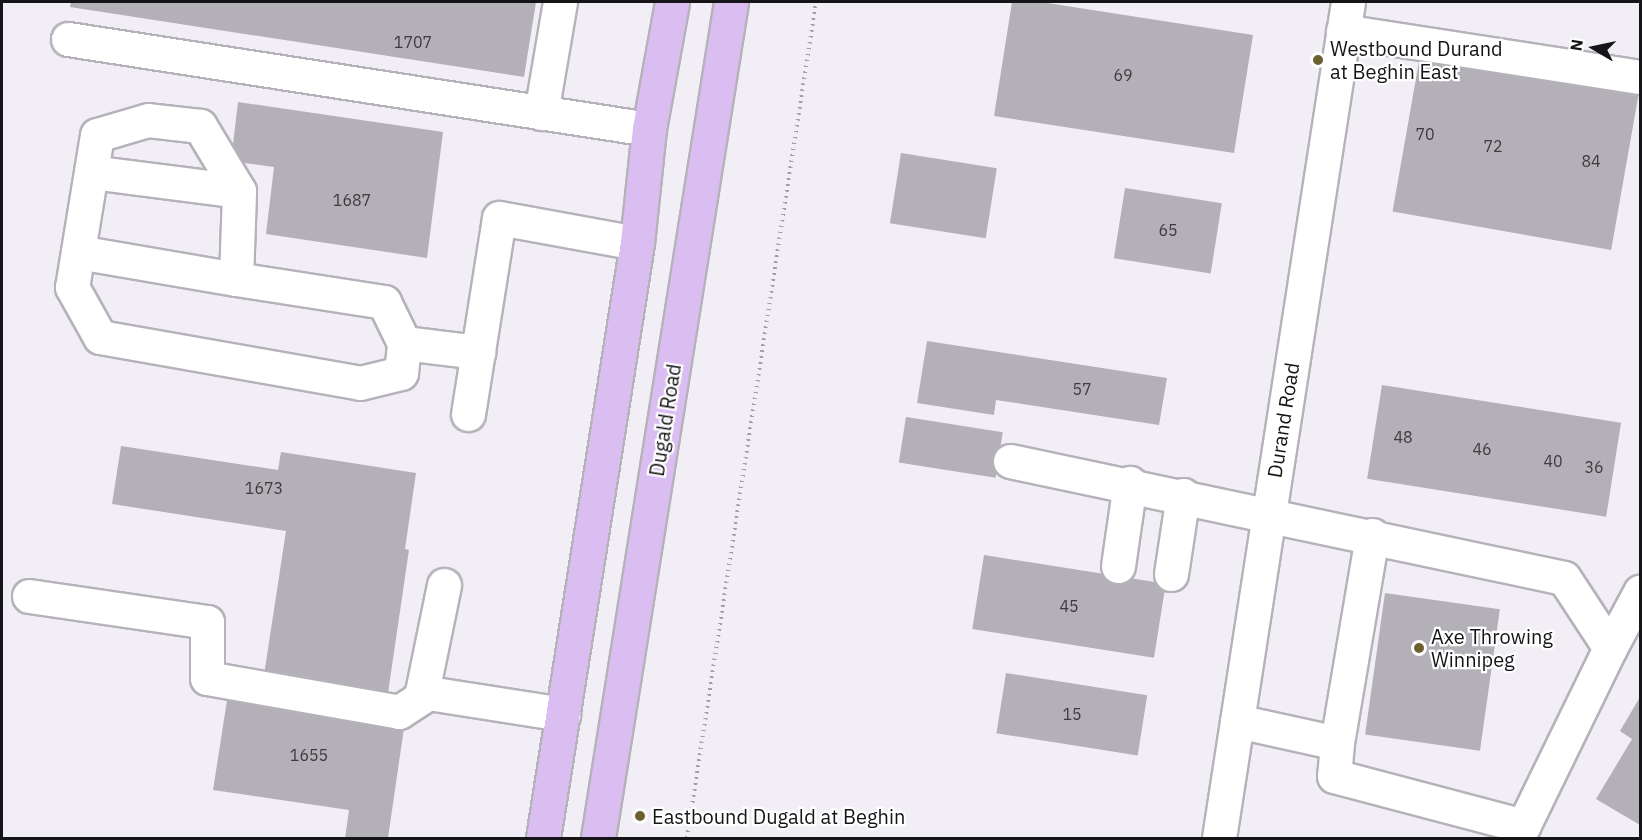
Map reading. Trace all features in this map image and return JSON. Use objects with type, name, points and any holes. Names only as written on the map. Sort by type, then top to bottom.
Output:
[{"type":"main road","points":[[543,838],[637,243],[649,129],[672,2]]},
{"type":"main road","name":"Dugald Road","points":[[598,838],[731,2]]},
{"type":"main road","points":[[532,838],[548,805]]},
{"type":"street","points":[[541,113],[560,2]]},
{"type":"street","points":[[1345,16],[1641,77]]},
{"type":"street","name":"Durand Road","points":[[1219,838],[1345,16]]},
{"type":"street","points":[[68,39],[649,129]]},
{"type":"street","points":[[78,252],[236,279],[384,302],[404,343],[401,373],[360,383],[100,337],[72,287],[97,135],[148,120],[200,126],[239,191],[236,279]]},
{"type":"street","points":[[91,172],[239,191]]},
{"type":"street","points":[[468,414],[499,218],[637,243]]},
{"type":"street","points":[[404,343],[478,352]]},
{"type":"street","points":[[1010,461],[1130,483],[1564,578],[1610,648]]},
{"type":"street","points":[[1118,566],[1130,483]]},
{"type":"street","points":[[1171,574],[1183,495]]},
{"type":"street","points":[[1372,535],[1336,743],[1335,776],[1519,832],[1610,648],[1641,592]]},
{"type":"street","points":[[444,585],[422,692],[562,714]]},
{"type":"street","points":[[29,596],[207,622],[207,678],[399,712],[428,693]]},
{"type":"street","points":[[1237,721],[1336,743]]},
{"type":"path","points":[[687,838],[816,2]]},
{"type":"building","points":[[71,2],[536,2],[524,77],[70,7]]},
{"type":"building","points":[[1012,2],[1041,2],[1253,35],[1234,153],[994,116]]},
{"type":"building","points":[[1421,50],[1640,89],[1611,250],[1393,212]]},
{"type":"building","points":[[238,102],[443,132],[427,258],[266,234],[274,167],[231,161]]},
{"type":"building","points":[[901,153],[997,168],[986,238],[890,223]]},
{"type":"building","points":[[1125,188],[1222,203],[1211,273],[1114,258]]},
{"type":"building","points":[[927,341],[1167,378],[1159,425],[996,400],[994,415],[917,403]]},
{"type":"building","points":[[1382,385],[1621,423],[1606,517],[1367,479]]},
{"type":"building","points":[[906,417],[1003,432],[996,478],[899,462]]},
{"type":"building","points":[[121,446],[278,470],[281,452],[416,473],[405,549],[409,550],[388,693],[264,675],[286,531],[112,504]]},
{"type":"building","points":[[984,555],[1166,584],[1154,658],[972,629]]},
{"type":"building","points":[[1385,593],[1500,609],[1480,751],[1365,735]]},
{"type":"building","points":[[1006,673],[1147,695],[1138,756],[996,733]]},
{"type":"building","points":[[228,694],[405,721],[388,838],[345,838],[349,810],[213,790]]},
{"type":"building","points":[[1640,697],[1640,825],[1596,799],[1632,739],[1620,731]]},
{"type":"place","name":"Westbound Durand at Beghin East","points":[[1318,60]]},
{"type":"place","name":"Axe Throwing Winnipeg","points":[[1419,648]]},
{"type":"place","name":"Eastbound Dugald at Beghin","points":[[640,816]]}]
